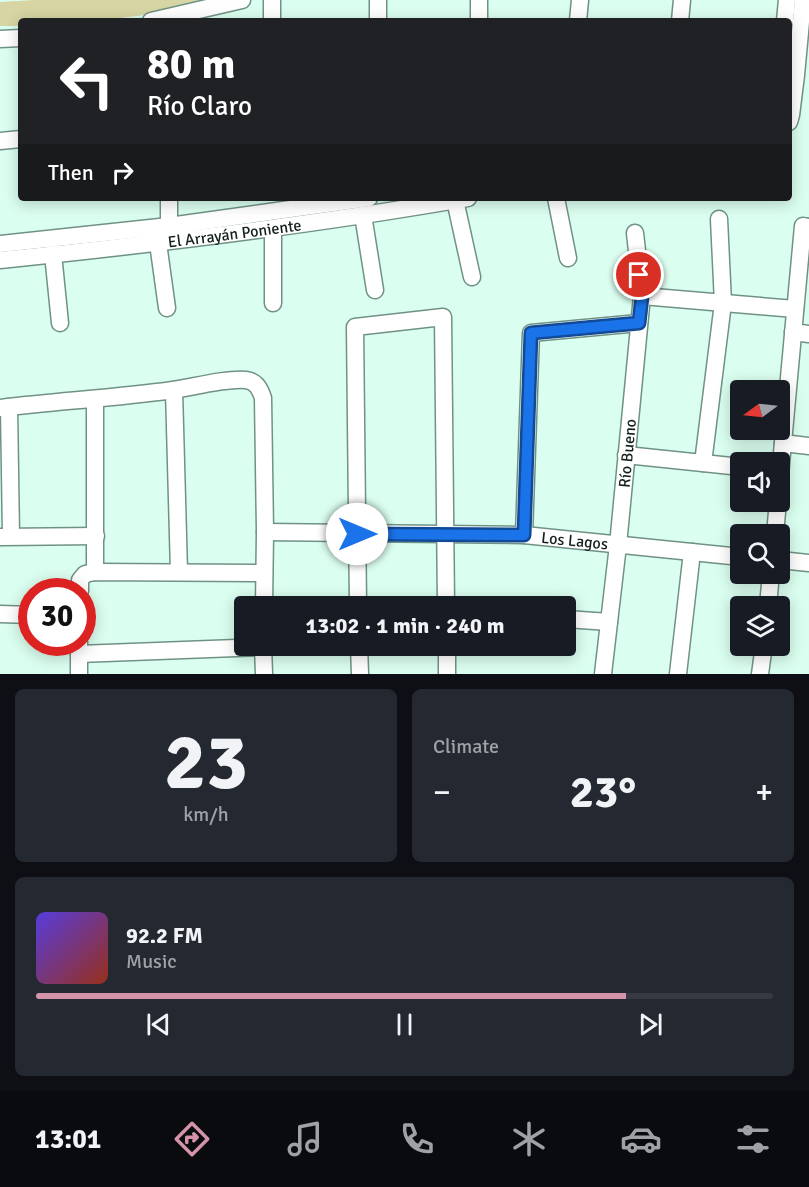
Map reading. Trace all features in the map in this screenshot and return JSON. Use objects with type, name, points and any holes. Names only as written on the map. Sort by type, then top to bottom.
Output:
[{"type":"street","points":[[169,18],[242,0]]},
{"type":"street","points":[[272,0],[272,18]]},
{"type":"street","points":[[378,0],[378,18]]},
{"type":"street","points":[[479,0],[479,18]]},
{"type":"street","points":[[578,18],[580,0]]},
{"type":"street","points":[[680,18],[682,0]]},
{"type":"street","points":[[785,18],[787,0]]},
{"type":"street","points":[[792,111],[802,75],[803,0]]},
{"type":"street","points":[[0,39],[18,38]]},
{"type":"street","points":[[0,141],[18,139]]},
{"type":"street","points":[[169,201],[169,226]]},
{"type":"street","name":"El Arrayán Poniente","points":[[0,244],[169,226],[350,201]]},
{"type":"street","name":"El Arrayán Poniente","points":[[0,260],[158,243],[273,213],[363,216],[450,201]]},
{"type":"street","points":[[462,201],[472,277]]},
{"type":"street","points":[[557,201],[568,258]]},
{"type":"street","points":[[273,213],[273,303]]},
{"type":"street","points":[[363,216],[375,290]]},
{"type":"street","points":[[703,463],[723,303],[719,219]]},
{"type":"street","points":[[782,452],[801,333],[795,309],[806,227]]},
{"type":"street","name":"Río Bueno","points":[[603,674],[642,296],[635,233]]},
{"type":"street","points":[[158,243],[167,308]]},
{"type":"street","points":[[52,254],[60,323]]},
{"type":"street","points":[[642,296],[795,309]]},
{"type":"street","points":[[358,596],[355,327],[443,317],[446,596]]},
{"type":"street","points":[[524,535],[531,333],[639,323]]},
{"type":"street","points":[[96,536],[6,536],[4,407],[95,399],[174,390],[233,380],[248,380],[259,387],[263,398],[264,596]]},
{"type":"street","points":[[174,390],[179,572]]},
{"type":"street","points":[[95,399],[95,572]]},
{"type":"street","points":[[783,443],[809,446]]},
{"type":"street","points":[[626,455],[730,466]]},
{"type":"street","name":"Los Lagos","points":[[265,532],[524,535],[730,556]]},
{"type":"street","points":[[678,674],[692,552]]},
{"type":"street","points":[[790,561],[809,563]]},
{"type":"street","points":[[83,578],[84,574],[95,572],[264,573]]},
{"type":"street","points":[[0,614],[18,615]]},
{"type":"street","points":[[576,620],[609,622]]},
{"type":"street","points":[[96,648],[234,646]]},
{"type":"street","points":[[79,656],[79,674]]},
{"type":"street","points":[[263,656],[264,674]]},
{"type":"street","points":[[359,656],[360,674]]},
{"type":"street","points":[[447,656],[447,674]]},
{"type":"street","points":[[760,674],[762,656]]},
{"type":"shaded area","points":[[209,0],[168,12],[121,18],[18,18],[18,26],[0,26],[0,2]]},
{"type":"route","points":[[357,534],[524,535],[531,333],[639,323],[642,296],[639,275]]}]
